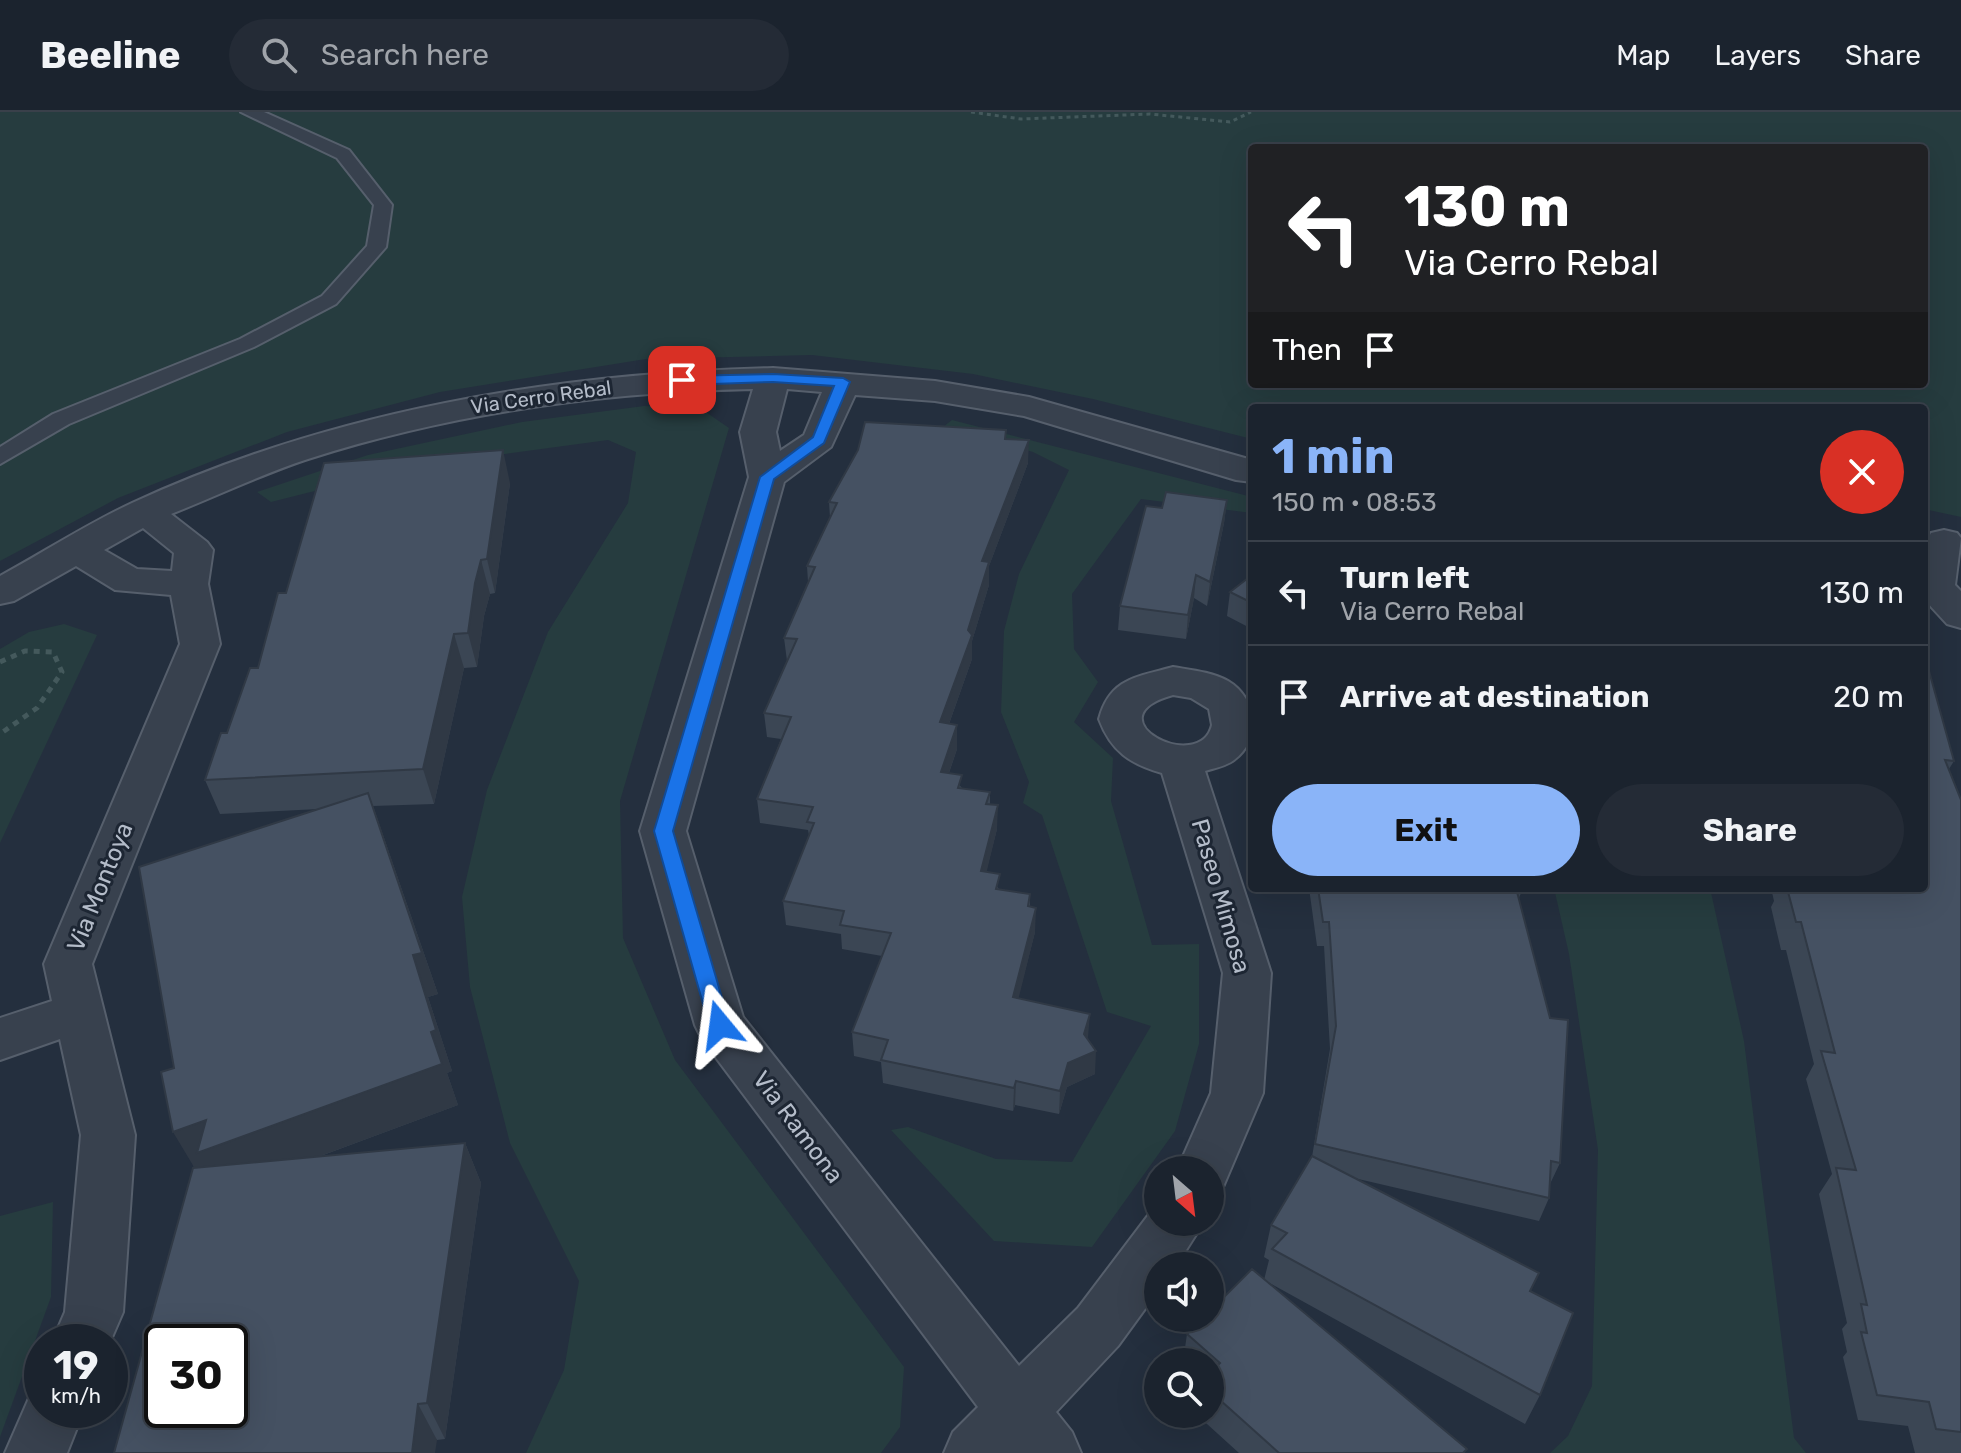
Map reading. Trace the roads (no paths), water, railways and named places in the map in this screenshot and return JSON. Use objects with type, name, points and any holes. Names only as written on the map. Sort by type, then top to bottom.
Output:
[{"type":"street","name":"Via Cerro Rebal","points":[[0,592],[145,511],[295,452],[461,409],[609,387],[682,380],[773,378],[935,391],[1029,407],[1248,470]]},
{"type":"street","name":"Via Ramona","points":[[773,378],[758,432],[767,477],[663,831],[720,1025],[1034,1433]]},
{"type":"street","points":[[767,477],[819,440],[843,382]]},
{"type":"street","name":"Via Montoya","points":[[89,1324],[94,1312],[108,1135],[68,964],[200,644],[189,584],[194,550],[145,511]]},
{"type":"street","points":[[1943,541],[1935,587],[1961,615]]},
{"type":"street","points":[[75,549],[129,581],[189,584]]},
{"type":"street","name":"Paseo Mimosa","points":[[1180,761],[1247,973],[1237,1093],[1210,1156]]},
{"type":"street","points":[[0,1039],[79,1012]]},
{"type":"street","points":[[975,1453],[1034,1433],[1098,1327],[1166,1236]]},
{"type":"street","points":[[36,1453],[46,1428]]},
{"type":"lane","points":[[0,457],[61,419],[247,343],[329,300],[376,247],[383,205],[343,154],[250,112]]}]
